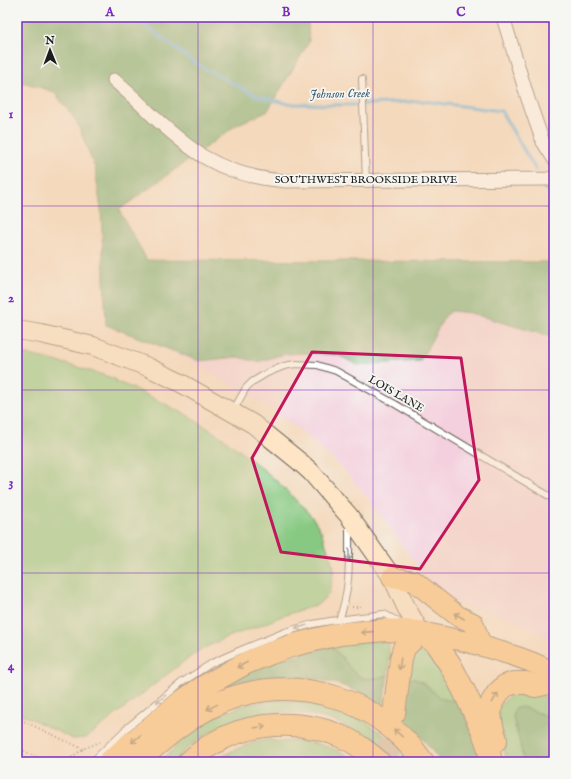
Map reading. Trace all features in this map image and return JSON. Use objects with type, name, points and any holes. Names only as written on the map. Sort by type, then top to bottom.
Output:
[{"type":"highway","points":[[110,762],[181,702],[209,683],[246,663],[294,645],[318,639],[340,634],[386,630],[420,632],[435,642],[451,666],[482,729],[488,746],[491,762]]},
{"type":"highway","points":[[394,713],[401,659],[404,648],[420,632]]},
{"type":"highway","points":[[502,762],[490,714],[492,702],[497,694],[505,686],[514,682],[527,683],[535,686],[554,682]]},
{"type":"highway","points":[[137,762],[175,729],[204,710],[242,695],[258,691],[286,689],[317,692],[335,696],[353,703],[386,722],[414,748],[423,762]]},
{"type":"highway","points":[[189,762],[198,753],[221,739],[243,730],[284,724],[306,726],[328,731],[348,739],[379,762]]},
{"type":"main road","points":[[17,330],[42,334],[93,346],[148,367],[179,382],[253,424],[311,472],[349,516],[392,577],[420,632],[481,645],[545,667],[554,673]]},
{"type":"main road","points":[[392,577],[414,581],[458,616],[473,623],[481,645]]},
{"type":"street","points":[[503,17],[543,142],[554,158]]},
{"type":"street","name":"SOUTHWEST BROOKSIDE DRIVE","points":[[114,80],[184,143],[205,158],[230,170],[248,176],[285,181],[548,179],[554,177]]},
{"type":"lane","points":[[362,79],[366,181]]},
{"type":"lane","name":"LOIS LANE","points":[[232,412],[246,388],[252,382],[267,373],[284,366],[295,364],[317,365],[342,374],[554,499]]},
{"type":"lane","points":[[339,620],[344,608],[350,566],[349,516]]},
{"type":"lane","points":[[92,762],[127,728],[180,683],[212,663],[285,632],[313,624],[384,614],[420,632]]},
{"type":"path","points":[[17,718],[82,749],[65,762]]},
{"type":"path","points":[[17,747],[43,762]]},
{"type":"highlighted area","points":[[312,352],[461,358],[479,480],[420,569],[281,552],[252,458]]},
{"type":"shaded area","points":[[452,311],[470,313],[554,338],[554,641],[533,629],[497,614],[453,602],[428,580],[378,511],[348,474],[329,455],[299,429],[278,414],[201,367],[159,346],[199,361],[238,357],[257,362],[285,354],[313,353],[338,355],[357,365],[420,361],[445,316]]},
{"type":"shaded area","points":[[106,325],[158,345],[159,346]]},
{"type":"green space","points":[[17,17],[308,17],[309,42],[267,112],[238,124],[119,210],[147,260],[554,262],[554,338],[470,313],[452,311],[445,316],[420,361],[357,365],[338,355],[313,353],[285,354],[257,362],[238,357],[199,361],[106,325],[101,210],[95,168],[77,122],[54,92],[26,83],[17,83]]},
{"type":"green space","points":[[17,353],[67,364],[115,379],[115,381],[137,390],[187,415],[226,440],[279,483],[313,518],[321,531],[334,568],[329,594],[317,605],[282,616],[225,638],[200,650],[86,738],[73,739],[17,712]]},
{"type":"green space","points":[[389,639],[388,675],[375,678],[366,678],[353,672],[337,652],[329,645]]},
{"type":"green space","points":[[329,645],[337,652],[353,672],[359,676],[375,678],[388,675],[383,706],[357,691],[343,686],[299,677],[284,676],[262,678],[242,682],[216,691],[239,671]]},
{"type":"green space","points":[[421,646],[426,647],[459,699],[445,700],[436,695],[424,683],[418,680],[405,678],[408,655]]},
{"type":"green space","points":[[405,678],[413,678],[424,683],[437,695],[446,700],[459,699],[476,742],[481,762],[440,762],[436,755],[400,717]]},
{"type":"green space","points":[[513,693],[538,694],[554,701],[554,721],[539,713],[522,707],[515,727],[524,762],[507,762],[501,737],[498,707]]},
{"type":"green space","points":[[277,700],[307,701],[332,706],[363,720],[388,738],[410,762],[396,762],[378,746],[359,733],[338,723],[316,716],[294,713],[271,713],[248,717],[225,725],[197,740],[174,762],[157,762],[172,751],[177,741],[213,717],[248,704]]},
{"type":"green space","points":[[522,707],[539,713],[554,721],[554,762],[524,762],[513,718],[516,708]]},
{"type":"green space","points":[[270,739],[280,742],[297,741],[321,745],[337,750],[358,762],[214,762],[227,753],[241,747]]},
{"type":"waterway","name":"Johnson Creek","points":[[134,17],[195,63],[257,96],[289,104],[352,105],[423,101],[501,111],[536,170]]},
{"type":"waterway","name":"Johnson Creek","points":[[545,188],[554,198]]},
{"type":"tunnel","points":[[386,762],[394,713]]},
{"type":"tram line","points":[[17,759],[22,762]]}]
